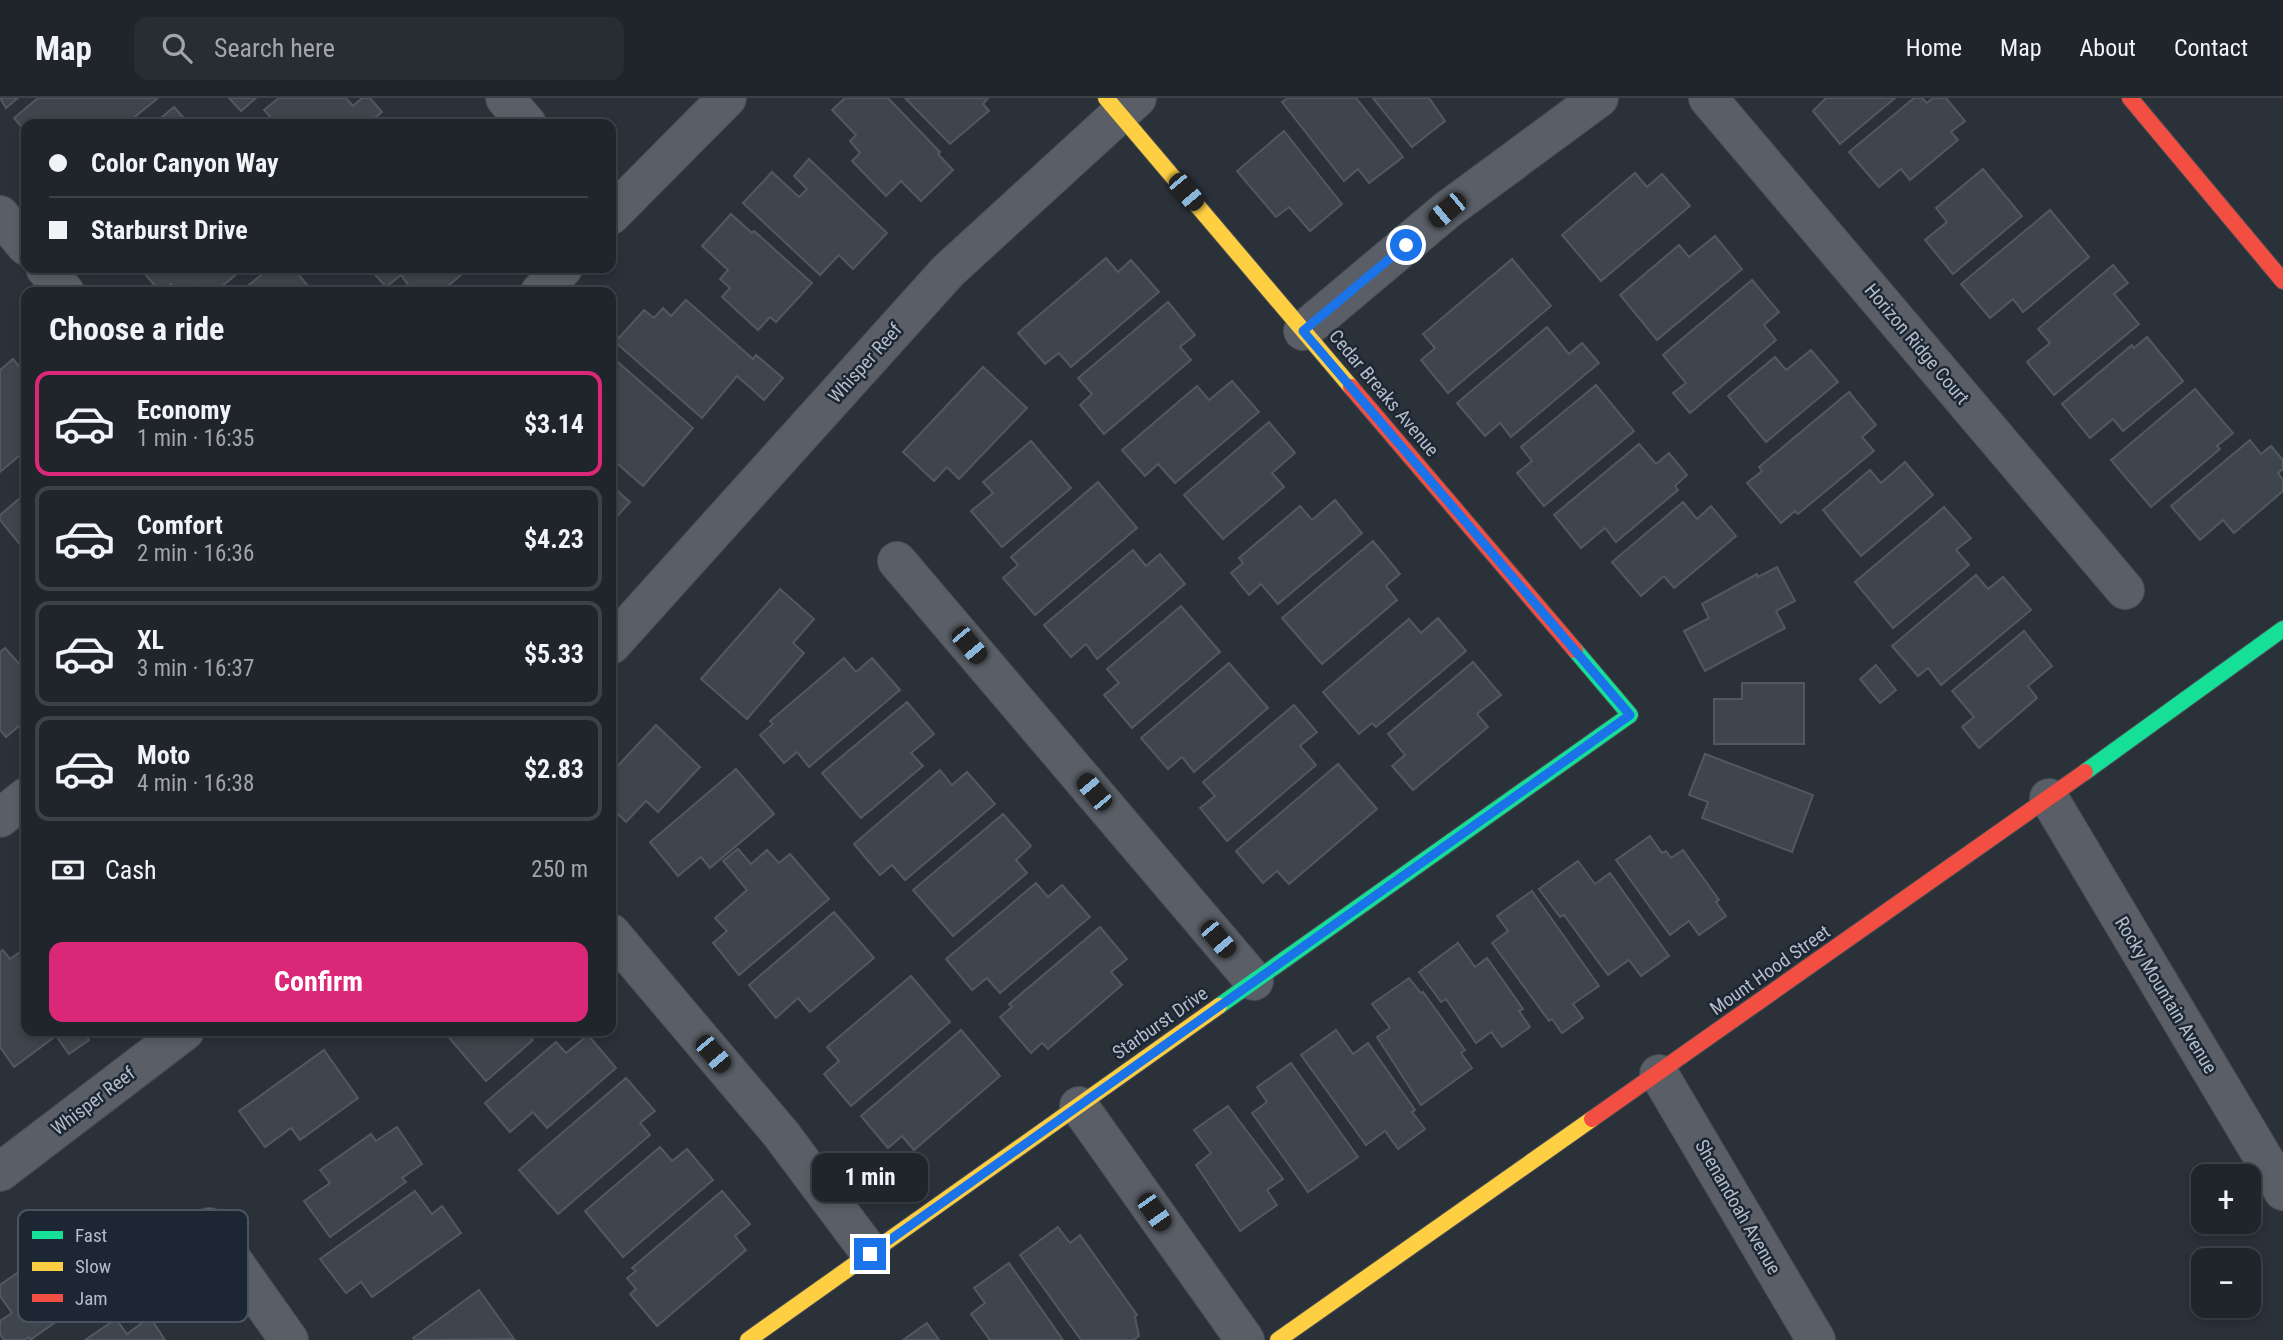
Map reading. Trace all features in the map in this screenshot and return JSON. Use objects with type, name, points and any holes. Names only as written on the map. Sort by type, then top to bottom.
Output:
[{"type":"street","points":[[505,98],[523,119]]},
{"type":"street","points":[[616,210],[727,98]]},
{"type":"street","points":[[1303,331],[1447,210],[1599,98]]},
{"type":"street","name":"Horizon Ridge Court","points":[[1708,98],[2125,590]]},
{"type":"street","points":[[2130,98],[2283,281]]},
{"type":"street","name":"Cedar Breaks Avenue","points":[[1121,103],[1303,331],[1630,715]]},
{"type":"street","name":"Whisper Reef","points":[[616,639],[948,271],[1121,103]]},
{"type":"street","points":[[0,215],[21,240]]},
{"type":"street","points":[[49,273],[61,287]]},
{"type":"street","points":[[545,287],[558,273]]},
{"type":"street","points":[[897,561],[1254,981]]},
{"type":"street","name":"Mount Hood Street","points":[[1278,1340],[1660,1074],[2283,629]]},
{"type":"street","name":"Starburst Drive","points":[[748,1340],[1630,715]]},
{"type":"street","name":"Rocky Mountain Avenue","points":[[2049,798],[2283,1191]]},
{"type":"street","points":[[0,818],[21,801]]},
{"type":"street","points":[[616,939],[781,1134],[870,1254]]},
{"type":"street","name":"Whisper Reef","points":[[0,1172],[178,1036]]},
{"type":"street","name":"Shenandoah Avenue","points":[[1660,1074],[1816,1340]]},
{"type":"street","points":[[1079,1106],[1245,1340]]},
{"type":"street","points":[[248,1282],[289,1340]]},
{"type":"building","points":[[0,98],[18,98],[6,108]]},
{"type":"building","points":[[38,98],[158,98],[132,119],[21,119],[21,126],[14,118]]},
{"type":"building","points":[[229,98],[256,98],[241,111]]},
{"type":"building","points":[[279,98],[346,98],[353,106],[362,98],[370,98],[382,112],[373,119],[272,119],[264,110]]},
{"type":"building","points":[[845,98],[888,98],[940,152],[938,154],[953,170],[921,201],[901,181],[886,196],[852,161],[860,153],[850,141],[856,135],[832,110]]},
{"type":"building","points":[[905,98],[988,98],[983,104],[989,111],[950,144]]},
{"type":"building","points":[[1288,98],[1356,98],[1403,157],[1369,183],[1358,169],[1344,181],[1282,102]]},
{"type":"building","points":[[1373,98],[1429,98],[1445,121],[1412,147]]},
{"type":"building","points":[[1826,98],[1895,98],[1840,144],[1813,111]]},
{"type":"building","points":[[1914,98],[1922,98],[1927,103],[1933,98],[1946,98],[1965,121],[1951,132],[1958,140],[1910,180],[1901,169],[1879,187],[1849,152]]},
{"type":"building","points":[[174,107],[185,119],[160,119]]},
{"type":"building","points":[[1284,131],[1342,204],[1310,231],[1289,207],[1276,217],[1237,171]]},
{"type":"building","points":[[809,159],[887,233],[853,269],[839,255],[820,275],[743,203],[772,172],[799,197],[807,189],[794,176]]},
{"type":"building","points":[[1983,169],[2022,216],[1953,274],[1925,240],[1947,222],[1936,208]]},
{"type":"building","points":[[1635,173],[1647,187],[1662,174],[1690,206],[1601,281],[1562,235]]},
{"type":"building","points":[[2050,210],[2089,257],[2023,312],[2013,299],[1990,318],[1961,284]]},
{"type":"building","points":[[731,214],[812,283],[776,322],[770,317],[758,330],[722,297],[730,288],[720,279],[728,270],[702,246]]},
{"type":"building","points":[[1715,236],[1742,269],[1657,340],[1620,295],[1679,245],[1689,257]]},
{"type":"building","points":[[1106,258],[1118,272],[1131,260],[1159,292],[1071,367],[1059,353],[1045,364],[1018,333]]},
{"type":"building","points":[[1512,259],[1551,306],[1448,393],[1421,360],[1435,348],[1423,334]]},
{"type":"building","points":[[2113,265],[2128,283],[2114,294],[2139,324],[2054,395],[2027,362],[2050,343],[2038,329]]},
{"type":"building","points":[[144,273],[238,273],[221,287],[174,287],[171,284],[167,287],[156,287]]},
{"type":"building","points":[[264,273],[297,273],[309,287],[246,287]]},
{"type":"building","points":[[373,273],[463,273],[447,287],[409,287],[401,275],[386,287]]},
{"type":"building","points":[[1752,280],[1779,312],[1764,325],[1776,340],[1690,413],[1673,393],[1686,383],[1663,355]]},
{"type":"building","points":[[686,300],[753,359],[756,355],[783,378],[764,400],[737,376],[702,418],[616,343],[644,310],[654,318],[663,308],[671,316]]},
{"type":"building","points":[[1168,302],[1195,335],[1180,347],[1191,360],[1104,434],[1080,405],[1092,394],[1078,378]]},
{"type":"building","points":[[1547,327],[1569,354],[1582,343],[1599,363],[1511,437],[1500,423],[1485,436],[1457,403]]},
{"type":"building","points":[[2147,337],[2183,381],[2123,431],[2113,419],[2090,438],[2062,404],[2132,345],[2134,348]]},
{"type":"building","points":[[1811,350],[1838,382],[1766,442],[1728,396],[1775,357],[1786,370]]},
{"type":"building","points":[[13,359],[21,369],[21,454],[0,472],[0,370]]},
{"type":"building","points":[[616,360],[693,428],[643,486],[616,462]]},
{"type":"building","points":[[983,367],[1027,408],[959,479],[947,467],[934,481],[903,452]]},
{"type":"building","points":[[1232,381],[1259,412],[1175,483],[1158,464],[1145,476],[1122,450],[1197,386],[1209,400]]},
{"type":"building","points":[[1596,385],[1634,431],[1544,506],[1517,473],[1532,461],[1521,447]]},
{"type":"building","points":[[2195,389],[2233,433],[2217,446],[2220,449],[2151,507],[2111,460]]},
{"type":"building","points":[[1849,392],[1876,425],[1862,437],[1874,451],[1798,514],[1795,511],[1781,523],[1747,483],[1762,471],[1759,467]]},
{"type":"building","points":[[1269,422],[1295,453],[1272,473],[1284,487],[1223,539],[1184,495]]},
{"type":"building","points":[[2250,440],[2261,454],[2271,446],[2283,460],[2283,469],[2278,473],[2283,480],[2283,491],[2234,533],[2223,520],[2200,540],[2171,506]]},
{"type":"building","points":[[1031,441],[1071,488],[1002,547],[971,511],[993,493],[983,482]]},
{"type":"building","points":[[1639,444],[1656,464],[1669,453],[1687,475],[1675,486],[1678,490],[1616,542],[1605,528],[1581,548],[1554,515]]},
{"type":"building","points":[[1905,462],[1933,495],[1861,556],[1823,510],[1870,470],[1881,483]]},
{"type":"building","points":[[1098,482],[1137,528],[1035,615],[1003,578],[1018,565],[1011,557]]},
{"type":"building","points":[[616,489],[630,502],[616,517]]},
{"type":"building","points":[[21,497],[21,546],[0,520],[0,515]]},
{"type":"building","points":[[1335,500],[1362,533],[1278,604],[1261,584],[1249,595],[1231,573],[1243,563],[1239,558],[1300,506],[1312,520]]},
{"type":"building","points":[[1683,502],[1697,519],[1711,506],[1736,536],[1674,588],[1664,576],[1641,596],[1612,562]]},
{"type":"building","points":[[1944,507],[1971,538],[1956,550],[1969,565],[1893,628],[1855,582]]},
{"type":"building","points":[[1373,541],[1400,574],[1386,586],[1397,600],[1322,664],[1282,618]]},
{"type":"building","points":[[1133,550],[1146,566],[1160,554],[1185,584],[1097,659],[1086,644],[1071,657],[1044,625]]},
{"type":"building","points":[[1777,567],[1795,601],[1776,611],[1785,628],[1705,671],[1684,631],[1709,618],[1702,604],[1757,574],[1758,577]]},
{"type":"building","points":[[1976,575],[1988,589],[2003,577],[2031,610],[1941,685],[1928,668],[1918,676],[1892,646]]},
{"type":"building","points":[[780,589],[814,619],[793,643],[804,653],[747,719],[701,679]]},
{"type":"building","points":[[1181,606],[1220,652],[1132,728],[1104,695],[1119,683],[1107,669]]},
{"type":"building","points":[[1438,618],[1466,651],[1376,727],[1372,723],[1359,734],[1323,692],[1409,619],[1421,633]]},
{"type":"building","points":[[2024,631],[2052,666],[2028,686],[2037,698],[1979,748],[1962,727],[1974,717],[1952,691]]},
{"type":"building","points":[[5,648],[21,666],[21,724],[6,737],[0,730],[0,652]]},
{"type":"building","points":[[844,658],[856,672],[872,658],[900,690],[809,767],[797,752],[784,763],[760,735],[773,724],[770,721]]},
{"type":"building","points":[[1473,662],[1501,695],[1477,714],[1488,727],[1413,790],[1392,766],[1405,755],[1388,734]]},
{"type":"building","points":[[1229,663],[1268,708],[1194,772],[1182,757],[1168,769],[1141,738]]},
{"type":"building","points":[[1876,665],[1896,690],[1880,703],[1860,679]]},
{"type":"building","points":[[1742,683],[1804,683],[1804,744],[1714,744],[1714,699],[1742,699]]},
{"type":"building","points":[[907,702],[934,734],[911,753],[923,766],[861,818],[822,773]]},
{"type":"building","points":[[1294,705],[1317,732],[1300,746],[1316,765],[1227,841],[1200,808],[1215,796],[1203,782]]},
{"type":"building","points":[[656,725],[700,767],[658,812],[646,801],[626,822],[616,812],[616,768]]},
{"type":"building","points":[[1705,754],[1813,795],[1792,852],[1702,818],[1708,802],[1689,795]]},
{"type":"building","points":[[1338,764],[1377,809],[1289,884],[1277,871],[1263,883],[1236,851]]},
{"type":"building","points":[[736,769],[774,814],[710,868],[701,857],[678,876],[650,842]]},
{"type":"building","points":[[940,770],[952,785],[967,772],[995,804],[905,880],[892,865],[880,875],[854,844]]},
{"type":"building","points":[[1003,814],[1031,846],[1016,860],[1027,873],[953,936],[913,890]]},
{"type":"building","points":[[1650,836],[1662,853],[1666,851],[1671,858],[1683,850],[1719,900],[1716,902],[1726,916],[1699,935],[1689,921],[1670,935],[1616,860]]},
{"type":"building","points":[[738,849],[751,864],[767,850],[779,863],[790,854],[829,899],[739,975],[713,943],[727,931],[715,918],[747,890],[723,861]]},
{"type":"building","points":[[1578,861],[1595,884],[1610,873],[1669,956],[1641,976],[1629,960],[1608,975],[1564,915],[1560,917],[1539,889]]},
{"type":"building","points":[[1036,883],[1048,897],[1062,885],[1090,917],[1000,993],[987,978],[972,990],[946,959]]},
{"type":"building","points":[[1532,891],[1599,986],[1573,1004],[1583,1018],[1562,1033],[1552,1019],[1549,1021],[1492,943],[1508,931],[1497,916]]},
{"type":"building","points":[[834,912],[874,958],[810,1012],[798,998],[776,1018],[749,985]]},
{"type":"building","points":[[1100,927],[1127,959],[1111,972],[1122,985],[1048,1049],[1042,1043],[1031,1053],[1000,1017],[1012,1007],[1009,1004]]},
{"type":"building","points":[[1458,943],[1475,967],[1487,958],[1523,1009],[1519,1011],[1530,1027],[1502,1047],[1491,1032],[1476,1043],[1446,999],[1441,1002],[1419,972]]},
{"type":"building","points":[[3,950],[10,959],[21,951],[21,1036],[56,1036],[14,1067],[0,1047],[0,952]]},
{"type":"building","points":[[911,976],[950,1022],[851,1106],[824,1074],[839,1061],[827,1047]]},
{"type":"building","points":[[1409,978],[1421,993],[1423,992],[1465,1050],[1461,1053],[1472,1068],[1421,1105],[1377,1037],[1390,1028],[1372,1004]]},
{"type":"building","points":[[961,1030],[1000,1076],[914,1150],[902,1136],[888,1148],[861,1116]]},
{"type":"building","points":[[1336,1030],[1353,1054],[1368,1043],[1415,1110],[1412,1112],[1425,1129],[1398,1149],[1385,1131],[1366,1145],[1301,1055]]},
{"type":"building","points":[[56,1036],[86,1036],[89,1040],[69,1054]]},
{"type":"building","points":[[448,1036],[529,1036],[533,1040],[486,1081]]},
{"type":"building","points":[[589,1036],[616,1068],[547,1128],[533,1112],[510,1132],[485,1103],[556,1042],[566,1053]]},
{"type":"building","points":[[324,1050],[358,1098],[300,1140],[291,1128],[265,1147],[239,1111]]},
{"type":"building","points":[[1291,1063],[1358,1157],[1308,1192],[1252,1113],[1267,1102],[1257,1087]]},
{"type":"building","points":[[626,1078],[655,1111],[640,1123],[650,1135],[558,1214],[519,1170]]},
{"type":"building","points":[[1228,1106],[1283,1179],[1267,1190],[1277,1205],[1240,1231],[1196,1165],[1211,1153],[1194,1130]]},
{"type":"building","points":[[397,1127],[422,1164],[402,1178],[406,1182],[330,1237],[304,1201],[330,1183],[320,1170],[371,1134],[376,1141]]},
{"type":"building","points":[[660,1147],[672,1161],[687,1149],[713,1180],[623,1257],[585,1211]]},
{"type":"building","points":[[415,1191],[432,1214],[442,1206],[461,1233],[372,1297],[361,1282],[346,1293],[320,1259]]},
{"type":"building","points":[[722,1191],[750,1224],[735,1236],[746,1250],[657,1326],[630,1294],[636,1289],[627,1278],[636,1271],[632,1268]]},
{"type":"building","points":[[1058,1227],[1070,1243],[1080,1235],[1137,1315],[1135,1317],[1139,1336],[1133,1340],[1081,1340],[1020,1255]]},
{"type":"building","points":[[1009,1263],[1063,1340],[990,1340],[971,1314],[985,1303],[974,1288]]},
{"type":"building","points":[[18,1272],[18,1322],[56,1322],[30,1340],[29,1337],[24,1340],[4,1340],[0,1334],[0,1321],[12,1313],[0,1296],[0,1285]]},
{"type":"building","points":[[479,1290],[514,1339],[413,1338]]},
{"type":"building","points":[[112,1322],[118,1322],[127,1334],[143,1322],[153,1322],[165,1340],[85,1340]]},
{"type":"building","points":[[927,1323],[939,1340],[903,1340]]},
{"type":"traffic: fast","points":[[2085,772],[2283,629]]},
{"type":"traffic: fast","points":[[1219,1006],[1630,715],[1575,650]]},
{"type":"traffic: slow","points":[[1106,98],[1351,387]]},
{"type":"traffic: slow","points":[[748,1340],[1219,1006]]},
{"type":"traffic: slow","points":[[1278,1340],[1592,1119]]},
{"type":"traffic: jam","points":[[2130,98],[2283,281]]},
{"type":"traffic: jam","points":[[1351,387],[1575,650]]},
{"type":"traffic: jam","points":[[1592,1119],[2085,772]]},
{"type":"route","points":[[870,1254],[1630,715],[1303,331],[1406,245]]}]
